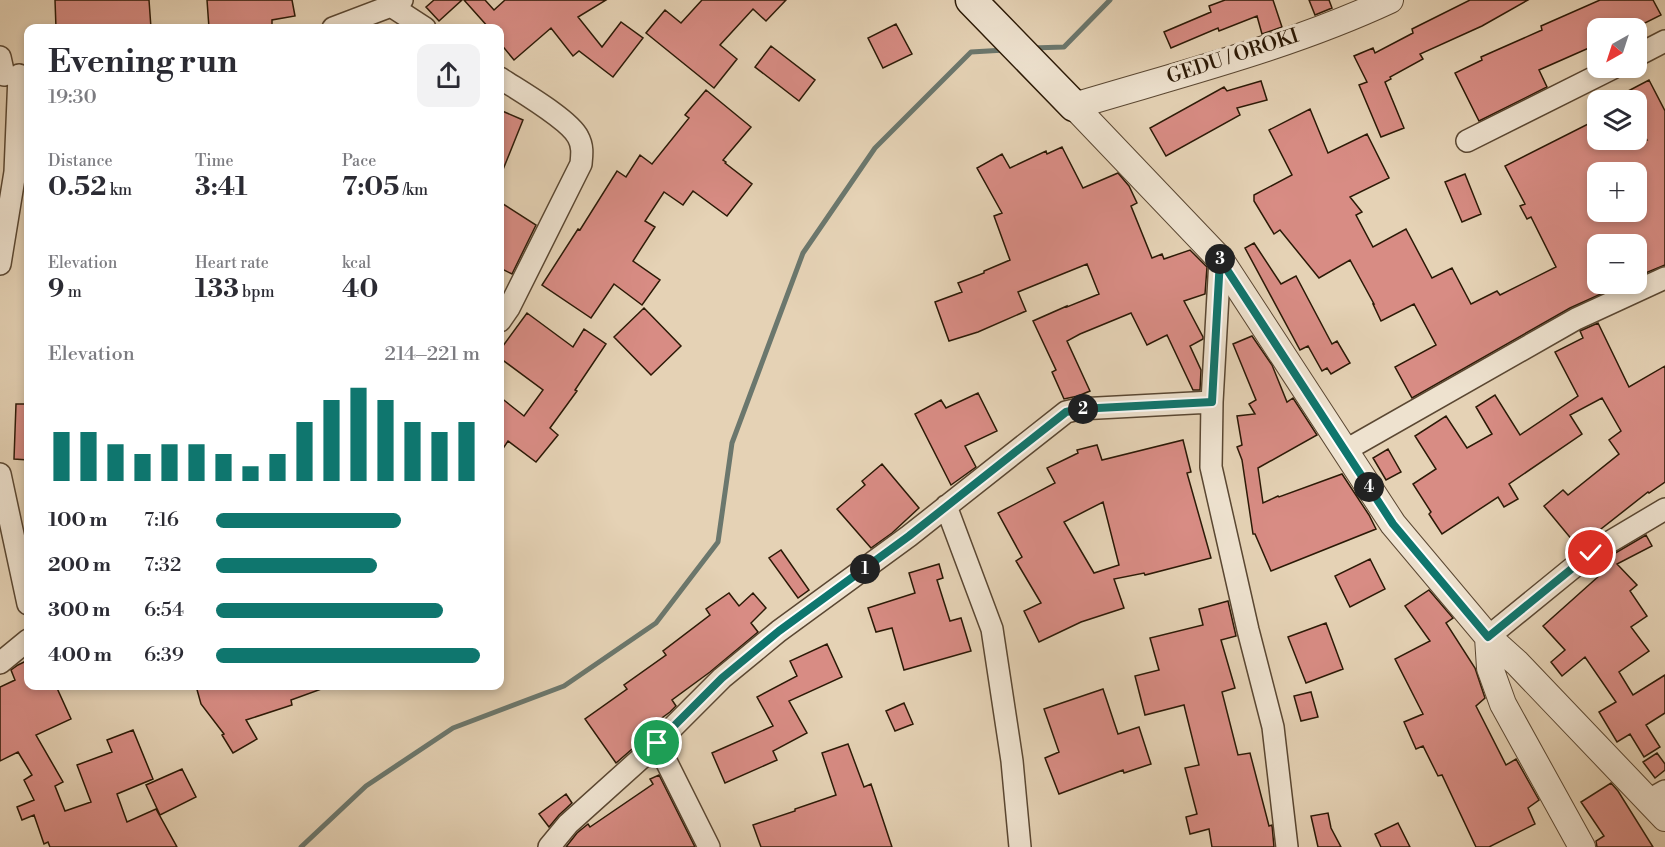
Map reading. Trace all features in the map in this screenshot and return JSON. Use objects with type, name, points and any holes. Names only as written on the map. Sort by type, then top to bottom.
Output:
[{"type":"main road","points":[[971,0],[1074,106]]},
{"type":"street","name":"GEDU / OROKI","points":[[1074,106],[1252,53],[1325,28],[1390,0]]},
{"type":"street","points":[[356,24],[395,2],[420,24]]},
{"type":"street","points":[[1647,50],[1665,41]]},
{"type":"street","points":[[0,264],[8,172],[10,71]]},
{"type":"street","points":[[1467,141],[1593,78]]},
{"type":"street","points":[[504,81],[564,121],[577,135],[582,150],[581,164],[504,315]]},
{"type":"street","points":[[1074,106],[1220,259],[1393,524],[1488,637],[1660,803]]},
{"type":"street","points":[[1220,259],[1212,402],[1211,467],[1248,630],[1273,727],[1287,847]]},
{"type":"street","points":[[1346,450],[1576,319],[1665,278]]},
{"type":"street","points":[[549,847],[568,824],[657,743],[722,678],[909,536],[1066,412],[1079,409],[1212,402]]},
{"type":"street","points":[[0,474],[24,585]]},
{"type":"street","points":[[946,507],[992,629],[1012,761],[1020,847]]},
{"type":"street","points":[[1488,637],[1591,553],[1665,509]]},
{"type":"street","points":[[1488,637],[1490,668],[1503,704],[1582,847]]},
{"type":"street","points":[[0,663],[24,642]]},
{"type":"street","points":[[657,743],[709,847]]},
{"type":"building","points":[[55,0],[149,0],[151,24],[56,24]]},
{"type":"building","points":[[207,0],[292,0],[295,16],[272,20],[272,24],[209,24]]},
{"type":"building","points":[[434,0],[462,0],[439,21],[426,7]]},
{"type":"building","points":[[464,0],[485,0],[494,10],[505,0],[606,0],[578,17],[602,47],[621,22],[643,38],[613,77],[579,51],[573,56],[551,28],[514,60],[504,48],[504,24],[485,24]]},
{"type":"building","points":[[702,0],[786,0],[766,21],[753,9],[720,45],[737,59],[714,88],[646,33],[665,10],[681,23]]},
{"type":"building","points":[[1225,0],[1273,0],[1282,27],[1262,34],[1257,16],[1219,31],[1218,28],[1171,48],[1164,32],[1211,12],[1209,6]]},
{"type":"building","points":[[1309,0],[1329,0],[1332,8],[1315,15]]},
{"type":"building","points":[[1470,0],[1528,0],[1482,26],[1420,54],[1423,59],[1390,77],[1391,79],[1385,82],[1404,128],[1381,137],[1359,85],[1367,82],[1354,56],[1373,48],[1375,53],[1413,33],[1412,29]]},
{"type":"building","points":[[1600,0],[1653,0],[1661,15],[1647,22],[1647,18],[1587,18],[1587,49],[1539,70],[1547,87],[1479,121],[1455,73],[1482,60],[1481,57],[1542,30],[1541,26]]},
{"type":"building","points":[[896,24],[912,54],[883,68],[868,38]]},
{"type":"building","points":[[771,46],[815,80],[799,101],[755,67]]},
{"type":"building","points":[[1649,80],[1665,111],[1665,265],[1647,272],[1647,234],[1587,234],[1587,294],[1601,294],[1570,308],[1412,398],[1395,367],[1436,345],[1414,304],[1381,321],[1350,260],[1319,278],[1280,230],[1274,234],[1254,201],[1254,195],[1292,175],[1269,130],[1310,109],[1328,153],[1367,134],[1389,178],[1350,197],[1362,212],[1356,215],[1373,247],[1406,229],[1432,278],[1452,268],[1471,304],[1497,291],[1500,295],[1556,267],[1531,217],[1527,219],[1520,206],[1525,204],[1505,166],[1587,125],[1587,150],[1647,150],[1647,90],[1630,90]]},
{"type":"building","points":[[1261,81],[1267,100],[1237,108],[1240,115],[1166,156],[1150,128],[1224,87],[1227,91]]},
{"type":"building","points":[[706,90],[751,127],[723,160],[752,184],[727,216],[693,191],[683,205],[664,192],[645,221],[655,227],[633,261],[660,280],[642,305],[614,284],[591,318],[542,285],[617,171],[626,177],[640,155],[652,164],[689,118],[685,115]]},
{"type":"building","points":[[504,112],[523,120],[504,167]]},
{"type":"building","points":[[1062,147],[1083,188],[1118,173],[1129,186],[1137,203],[1131,206],[1152,258],[1162,254],[1164,259],[1190,250],[1207,267],[1205,294],[1184,301],[1203,337],[1190,346],[1201,370],[1200,390],[1193,390],[1167,335],[1147,345],[1131,313],[1067,341],[1090,391],[1064,399],[1052,372],[1056,370],[1033,321],[1099,294],[1087,264],[1018,292],[1026,311],[978,332],[949,341],[935,302],[962,292],[958,283],[1010,260],[994,216],[1002,213],[977,168],[1002,154],[1010,168],[1046,151],[1047,154]]},
{"type":"building","points":[[1465,174],[1481,214],[1462,222],[1445,182]]},
{"type":"building","points":[[504,205],[536,225],[512,274],[504,270]]},
{"type":"building","points":[[1254,243],[1281,284],[1296,276],[1332,344],[1337,341],[1350,363],[1331,374],[1327,368],[1322,371],[1308,346],[1300,350],[1245,248]]},
{"type":"building","points":[[644,308],[681,346],[651,375],[614,337]]},
{"type":"building","points":[[527,313],[573,347],[584,329],[606,344],[575,390],[577,391],[550,428],[558,435],[536,462],[508,441],[504,447],[504,400],[524,416],[543,390],[504,361],[504,345]]},
{"type":"building","points":[[1598,323],[1629,387],[1665,366],[1665,482],[1648,492],[1578,547],[1544,506],[1563,490],[1568,495],[1619,454],[1609,440],[1621,431],[1602,398],[1570,415],[1582,434],[1509,484],[1518,499],[1504,507],[1498,497],[1442,534],[1413,484],[1436,469],[1415,436],[1446,416],[1467,448],[1492,434],[1476,407],[1495,395],[1520,435],[1578,396],[1555,352],[1583,338],[1580,331]]},
{"type":"building","points":[[1252,336],[1272,365],[1287,402],[1293,398],[1317,435],[1258,468],[1263,503],[1342,474],[1376,529],[1271,571],[1253,534],[1242,460],[1237,447],[1242,445],[1237,416],[1255,414],[1249,404],[1256,400],[1233,344]]},
{"type":"building","points":[[978,393],[997,431],[965,446],[976,467],[951,485],[915,414],[941,400],[946,408]]},
{"type":"building","points":[[16,404],[24,404],[24,460],[14,459]]},
{"type":"building","points":[[1183,440],[1191,472],[1187,473],[1211,558],[1145,575],[1144,573],[1114,579],[1124,608],[1081,622],[1039,642],[1024,611],[1041,603],[1016,561],[1022,557],[998,513],[1055,483],[1047,468],[1078,453],[1077,450],[1097,445],[1102,460]],"holes":[[[1103,502],[1119,565],[1094,573],[1064,522]]]},
{"type":"building","points":[[1388,449],[1401,472],[1386,480],[1373,458]]},
{"type":"building","points":[[882,464],[919,508],[892,533],[871,548],[837,509],[865,485],[862,481]]},
{"type":"building","points":[[1646,535],[1652,546],[1617,564],[1637,585],[1630,591],[1647,616],[1631,627],[1649,651],[1619,672],[1633,695],[1665,675],[1665,713],[1646,725],[1660,747],[1644,757],[1630,734],[1617,742],[1599,712],[1616,702],[1585,657],[1562,676],[1551,662],[1565,650],[1543,626],[1609,567],[1606,569],[1600,562]]},
{"type":"building","points":[[781,550],[809,590],[798,598],[769,558]]},
{"type":"building","points":[[1370,559],[1385,589],[1350,607],[1335,576]]},
{"type":"building","points":[[939,564],[943,578],[937,580],[950,621],[961,618],[971,651],[904,670],[892,628],[876,632],[868,608],[915,593],[909,573]]},
{"type":"building","points":[[1429,590],[1453,618],[1446,623],[1475,668],[1485,698],[1476,706],[1506,765],[1516,759],[1539,800],[1528,808],[1535,824],[1489,847],[1476,847],[1442,775],[1438,776],[1423,746],[1416,749],[1404,722],[1423,714],[1395,659],[1430,641],[1405,606]]},
{"type":"building","points":[[729,593],[739,606],[753,593],[766,608],[751,623],[758,632],[672,700],[676,706],[634,738],[639,743],[616,763],[585,719],[627,689],[624,685],[666,655],[663,651],[710,615],[706,609]]},
{"type":"building","points":[[1228,601],[1236,636],[1221,640],[1235,688],[1222,692],[1238,755],[1250,753],[1269,826],[1272,825],[1274,847],[1212,847],[1209,829],[1190,834],[1186,817],[1197,814],[1185,768],[1199,765],[1184,705],[1145,715],[1135,676],[1159,670],[1150,638],[1203,625],[1199,609]]},
{"type":"building","points":[[1326,623],[1343,669],[1306,683],[1288,637]]},
{"type":"building","points":[[827,644],[842,677],[789,701],[807,733],[773,751],[777,760],[725,783],[712,753],[773,726],[757,697],[797,676],[790,661]]},
{"type":"building","points":[[24,662],[24,690],[58,690],[71,719],[36,735],[63,782],[55,786],[65,811],[91,802],[77,765],[112,752],[107,740],[133,730],[153,779],[117,794],[127,822],[156,809],[177,847],[50,847],[48,842],[44,844],[34,815],[22,820],[17,807],[34,800],[24,780],[32,775],[18,752],[0,761],[0,687],[15,680],[11,670]]},
{"type":"building","points":[[1103,689],[1118,734],[1139,727],[1151,764],[1124,773],[1123,770],[1059,794],[1045,758],[1059,752],[1044,709]]},
{"type":"building","points":[[197,690],[319,690],[291,700],[292,705],[246,720],[257,739],[233,753],[222,735],[224,734],[201,704]]},
{"type":"building","points":[[1311,692],[1318,717],[1301,721],[1294,696]]},
{"type":"building","points":[[904,703],[913,724],[895,731],[886,711]]},
{"type":"building","points":[[848,744],[864,787],[871,784],[892,847],[761,847],[753,825],[836,795],[822,753]]},
{"type":"building","points":[[1657,753],[1665,764],[1665,770],[1655,778],[1643,762]]},
{"type":"building","points":[[182,769],[196,797],[160,815],[146,785]]},
{"type":"building","points":[[659,775],[695,847],[566,847],[588,824],[590,827],[653,784],[650,779]]},
{"type":"building","points":[[1611,783],[1653,847],[1597,847],[1596,841],[1604,836],[1581,802]]},
{"type":"building","points":[[566,794],[572,803],[549,827],[539,814]]},
{"type":"building","points":[[1328,813],[1331,828],[1341,847],[1318,847],[1311,816]]},
{"type":"building","points":[[1398,823],[1410,847],[1381,847],[1375,834]]},
{"type":"waterway","points":[[1032,48],[1064,47],[1110,0]]},
{"type":"waterway","points":[[301,847],[366,786],[453,728],[564,686],[656,623],[718,542],[732,443],[803,253],[875,148],[971,52],[1005,50]]},
{"type":"route","points":[[657,743],[722,678],[779,631],[909,536],[1066,412],[1079,409],[1212,402],[1220,259],[1393,524],[1488,637],[1591,553]]}]
